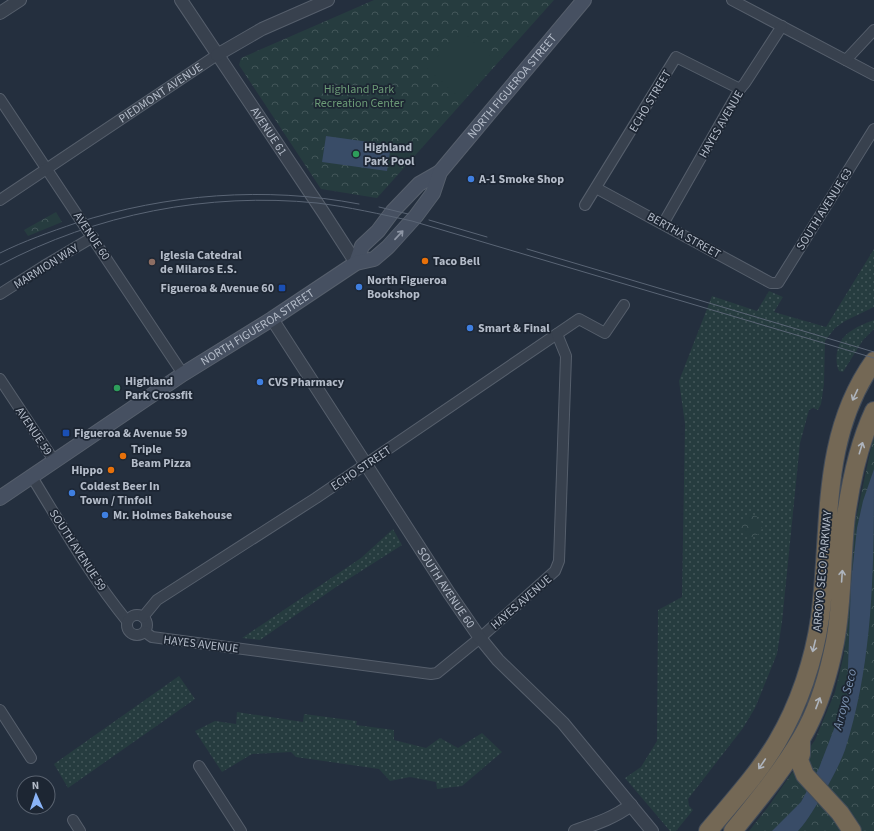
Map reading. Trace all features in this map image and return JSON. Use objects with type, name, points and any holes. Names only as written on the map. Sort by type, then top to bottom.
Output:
[{"type":"highway","name":"ARROYO SECO PARKWAY","points":[[708,831],[758,770],[776,743],[789,718],[802,686],[809,666],[820,618],[829,499],[833,463],[838,439],[845,417],[856,392],[874,361]]},
{"type":"highway","name":"ARROYO SECO PARKWAY","points":[[733,831],[778,774],[801,738],[819,703],[834,648],[839,613],[846,516],[852,480],[860,447],[874,411]]},
{"type":"highway","points":[[801,738],[801,754],[799,760],[805,775],[846,822]]},
{"type":"highway","points":[[758,800],[773,794],[786,778],[794,775],[805,775]]},
{"type":"main road","name":"NORTH FIGUEROA STREET","points":[[356,263],[362,246],[378,231],[393,211],[419,184],[440,172],[584,0]]},
{"type":"main road","name":"NORTH FIGUEROA STREET","points":[[0,498],[183,374],[272,319],[356,263],[374,259],[401,234],[416,216],[433,193],[440,172]]},
{"type":"street","points":[[0,13],[20,0]]},
{"type":"street","name":"AVENUE 61","points":[[181,0],[356,263]]},
{"type":"street","name":"PIEDMONT AVENUE","points":[[0,200],[217,56],[262,29],[328,0]]},
{"type":"street","points":[[732,0],[874,75]]},
{"type":"street","name":"HAYES AVENUE","points":[[663,224],[740,89],[782,26]]},
{"type":"street","points":[[846,60],[874,30]]},
{"type":"street","name":"ECHO STREET","points":[[585,205],[676,57],[740,89]]},
{"type":"street","name":"AVENUE 60","points":[[0,99],[183,374]]},
{"type":"street","name":"SOUTH AVENUE 63","points":[[771,283],[778,283],[874,129]]},
{"type":"street","name":"BERTHA STREET","points":[[596,188],[771,283]]},
{"type":"street","name":"MARMION WAY","points":[[0,294],[93,237]]},
{"type":"street","name":"ECHO STREET","points":[[143,617],[157,600],[316,498],[579,319],[605,333],[624,305]]},
{"type":"street","name":"SOUTH AVENUE 60","points":[[272,319],[449,593],[480,638],[498,660],[563,724],[650,828]]},
{"type":"street","name":"HAYES AVENUE","points":[[145,632],[152,637],[431,674],[437,673],[480,638],[556,571],[559,561],[566,356],[557,334]]},
{"type":"street","name":"AVENUE 59","points":[[0,379],[55,462]]},
{"type":"street","name":"SOUTH AVENUE 59","points":[[32,477],[77,551],[127,622]]},
{"type":"street","points":[[134,615],[143,617],[148,626],[145,632],[138,636],[131,634],[127,628],[127,622],[134,615]]},
{"type":"street","points":[[0,710],[31,758]]},
{"type":"street","points":[[199,766],[242,831]]},
{"type":"street","points":[[575,831],[599,823],[618,814],[631,805]]},
{"type":"street","points":[[73,820],[80,831]]},
{"type":"green space","name":"Highland Park Recreation Center","points":[[374,0],[554,0],[377,198],[321,189],[239,65],[241,58]]},
{"type":"green space","points":[[460,30],[497,62],[463,100],[427,69]]},
{"type":"green space","points":[[56,212],[62,222],[28,236],[24,230]]},
{"type":"green space","points":[[874,249],[874,307],[845,321],[835,328],[825,341],[824,384],[821,404],[818,410],[813,408],[809,410],[800,443],[782,622],[777,654],[755,708],[743,728],[688,799],[689,806],[693,810],[676,831],[670,831],[625,778],[641,767],[657,741],[658,610],[682,597],[685,424],[679,381],[712,296],[757,311],[769,291],[783,297],[774,312],[826,327]]},
{"type":"green space","points":[[874,320],[874,329],[863,340],[843,372],[839,371],[837,366],[837,354],[843,338],[856,328]]},
{"type":"green space","points":[[874,434],[874,831],[749,831],[768,807],[815,740],[835,692],[844,654],[854,528]]},
{"type":"green space","points":[[751,515],[759,518],[762,526],[759,534],[751,537],[743,534],[740,526],[743,518]]},
{"type":"green space","points":[[393,529],[402,545],[336,587],[260,640],[242,638],[361,558]]},
{"type":"green space","points":[[179,676],[195,699],[68,788],[54,764]]},
{"type":"green space","points":[[237,712],[303,722],[304,714],[357,721],[356,725],[394,730],[394,740],[426,748],[440,738],[458,748],[482,733],[502,752],[462,786],[437,789],[436,782],[410,777],[390,781],[379,769],[296,757],[291,752],[252,754],[222,772],[195,731],[215,721],[236,724]]},
{"type":"water","name":"Highland Park Pool","points":[[326,136],[391,145],[387,171],[322,162]]},
{"type":"water","name":"Arroyo Seco","points":[[874,469],[874,540],[870,611],[867,647],[855,716],[845,750],[838,766],[809,817],[798,831],[772,831],[801,802],[819,768],[847,695],[851,583],[857,528],[863,501]]},
{"type":"tram line","points":[[0,253],[47,233],[76,223],[110,213],[181,199],[252,194],[288,195],[324,198],[359,204]]},
{"type":"tram line","points":[[0,265],[37,247],[75,232],[114,220],[154,211],[194,204],[235,201],[276,200],[317,203],[412,221],[874,358]]},
{"type":"tram line","points":[[379,207],[408,214]]},
{"type":"tram line","points":[[429,220],[487,237]]},
{"type":"tram line","points":[[527,249],[874,352]]},
{"type":"place","name":"Highland Park Pool","points":[[356,154]]},
{"type":"place","name":"A-1 Smoke Shop","points":[[471,179]]},
{"type":"place","name":"Taco Bell","points":[[425,261]]},
{"type":"place","name":"Iglesia Catedral de Milaros E.S.","points":[[152,262]]},
{"type":"place","name":"North Figueroa Bookshop","points":[[359,287]]},
{"type":"place","name":"Figueroa & Avenue 60","points":[[282,288]]},
{"type":"place","name":"Smart & Final","points":[[470,328]]},
{"type":"place","name":"CVS Pharmacy","points":[[260,382]]},
{"type":"place","name":"Highland Park Crossfit","points":[[117,388]]},
{"type":"place","name":"Figueroa & Avenue 59","points":[[66,433]]},
{"type":"place","name":"Triple Beam Pizza","points":[[123,456]]},
{"type":"place","name":"Hippo","points":[[111,470]]},
{"type":"place","name":"Coldest Beer In Town / Tinfoil","points":[[72,493]]},
{"type":"place","name":"Mr. Holmes Bakehouse","points":[[105,515]]}]
